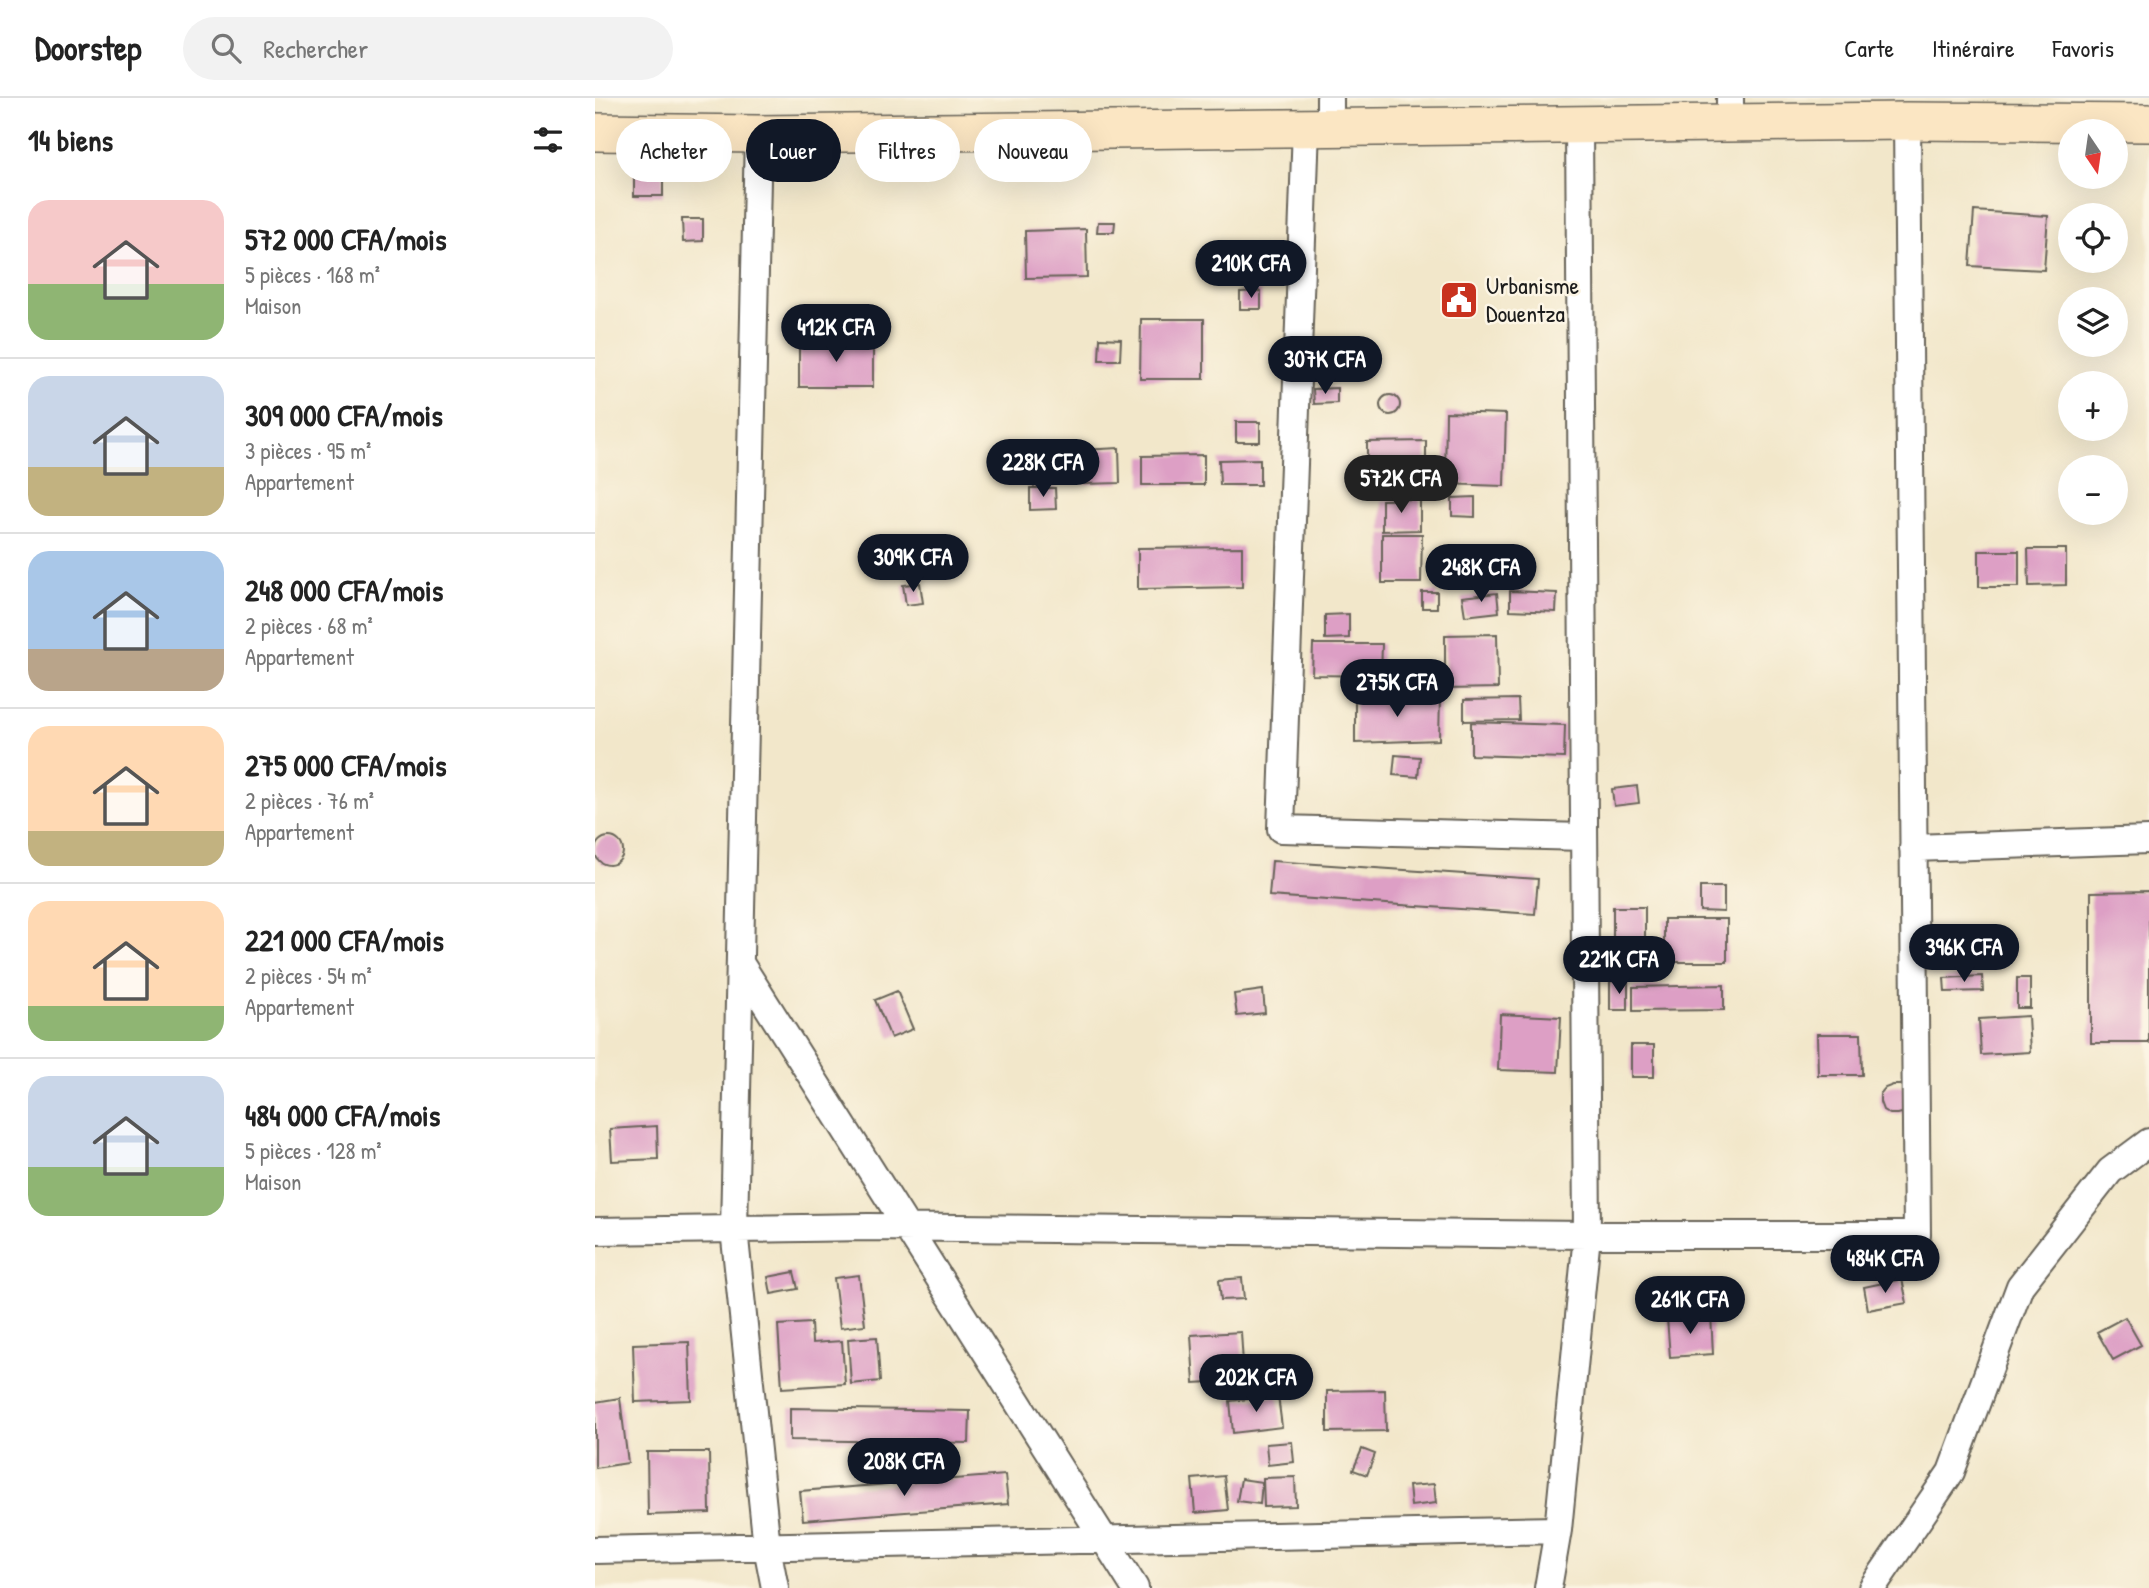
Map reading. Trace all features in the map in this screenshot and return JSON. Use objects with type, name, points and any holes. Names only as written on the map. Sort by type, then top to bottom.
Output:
[{"type":"main road","points":[[841,132],[1322,118],[1579,126],[1730,111],[1907,121],[1974,110],[2149,123]]},
{"type":"main road","points":[[595,132],[746,134]]},
{"type":"street","points":[[1322,118],[1281,829],[1584,837]]},
{"type":"street","points":[[595,1231],[907,1227],[1587,1235],[1917,1235],[1907,121]]},
{"type":"street","points":[[1548,1588],[1558,1530],[1587,1235],[1579,126]]},
{"type":"street","points":[[757,182],[734,1229],[767,1546],[775,1588]]},
{"type":"street","points":[[1913,848],[2149,840]]},
{"type":"street","points":[[740,963],[1135,1588]]},
{"type":"street","points":[[1872,1588],[1951,1472],[2020,1286],[2110,1171],[2149,1142]]},
{"type":"street","points":[[595,1550],[1558,1530]]},
{"type":"building","points":[[634,182],[663,182],[663,196],[634,196]]},
{"type":"building","points":[[1974,211],[2048,216],[2044,270],[1970,266]]},
{"type":"building","points":[[682,219],[703,219],[703,241],[683,242]]},
{"type":"building","points":[[1098,222],[1115,222],[1114,232],[1097,232]]},
{"type":"building","points":[[1086,229],[1087,277],[1026,278],[1025,231]]},
{"type":"building","points":[[1261,291],[1261,309],[1240,309],[1240,292]]},
{"type":"building","points":[[1141,319],[1204,319],[1204,379],[1140,379]]},
{"type":"building","points":[[1100,338],[1121,339],[1120,360],[1099,360]]},
{"type":"building","points":[[799,342],[873,342],[873,387],[799,387]]},
{"type":"building","points":[[1337,388],[1337,403],[1314,404],[1313,389]]},
{"type":"building","points":[[1390,395],[1397,398],[1400,405],[1397,412],[1390,415],[1383,412],[1380,405],[1383,398]]},
{"type":"building","points":[[1446,412],[1506,414],[1504,486],[1445,484]]},
{"type":"building","points":[[1236,422],[1260,422],[1260,442],[1236,442]]},
{"type":"building","points":[[1426,441],[1426,478],[1367,479],[1367,442]]},
{"type":"building","points":[[1119,448],[1120,483],[1083,484],[1082,450]]},
{"type":"building","points":[[1204,455],[1204,485],[1142,485],[1142,456]]},
{"type":"building","points":[[1260,459],[1260,485],[1220,485],[1219,460]]},
{"type":"building","points":[[1030,488],[1055,488],[1056,509],[1030,510]]},
{"type":"building","points":[[1475,497],[1475,517],[1452,516],[1452,498]]},
{"type":"building","points":[[1420,499],[1420,530],[1382,531],[1382,500]]},
{"type":"building","points":[[1382,534],[1422,534],[1421,583],[1382,583]]},
{"type":"building","points":[[1242,547],[1242,587],[1138,589],[1138,548]]},
{"type":"building","points":[[2028,549],[2066,549],[2066,585],[2029,586]]},
{"type":"building","points":[[1979,551],[2019,551],[2019,587],[1979,587]]},
{"type":"building","points":[[1474,562],[1475,582],[1457,582],[1456,563]]},
{"type":"building","points":[[1512,562],[1513,586],[1481,586],[1480,563]]},
{"type":"building","points":[[920,583],[923,603],[906,605],[903,585]]},
{"type":"building","points":[[1510,591],[1557,593],[1556,612],[1510,610]]},
{"type":"building","points":[[1422,592],[1437,592],[1437,608],[1422,608]]},
{"type":"building","points":[[1497,593],[1499,612],[1465,616],[1462,597]]},
{"type":"building","points":[[1349,614],[1349,638],[1325,639],[1325,615]]},
{"type":"building","points":[[1497,634],[1498,688],[1445,689],[1445,635]]},
{"type":"building","points":[[1313,644],[1382,644],[1381,676],[1312,675]]},
{"type":"building","points":[[1355,696],[1440,696],[1439,740],[1355,743]]},
{"type":"building","points":[[1518,699],[1519,720],[1464,721],[1464,700]]},
{"type":"building","points":[[1471,722],[1565,725],[1564,758],[1471,755]]},
{"type":"building","points":[[1395,755],[1420,757],[1418,777],[1393,775]]},
{"type":"building","points":[[1637,786],[1639,803],[1614,806],[1612,789]]},
{"type":"building","points":[[609,837],[619,841],[623,851],[619,861],[609,865],[599,861],[595,851],[599,841]]},
{"type":"building","points":[[1272,861],[1538,879],[1535,914],[1269,896]]},
{"type":"building","points":[[1700,887],[1724,887],[1724,912],[1700,911]]},
{"type":"building","points":[[2149,891],[2149,1043],[2091,1043],[2091,892]]},
{"type":"building","points":[[1613,907],[1645,907],[1645,948],[1613,948]]},
{"type":"building","points":[[1664,919],[1727,919],[1727,962],[1664,962]]},
{"type":"building","points":[[1982,976],[1983,991],[1945,992],[1944,978]]},
{"type":"building","points":[[2017,978],[2030,978],[2030,1008],[2017,1008]]},
{"type":"building","points":[[1610,981],[1628,982],[1628,1010],[1610,1010]]},
{"type":"building","points":[[1724,985],[1724,1010],[1633,1011],[1633,987]]},
{"type":"building","points":[[1263,990],[1265,1013],[1237,1016],[1234,994]]},
{"type":"building","points":[[897,991],[913,1029],[891,1038],[875,1000]]},
{"type":"building","points":[[1500,1014],[1561,1017],[1558,1072],[1498,1070]]},
{"type":"building","points":[[2028,1016],[2030,1052],[1981,1055],[1979,1019]]},
{"type":"building","points":[[1817,1034],[1861,1034],[1862,1075],[1818,1075]]},
{"type":"building","points":[[1631,1045],[1654,1045],[1654,1077],[1631,1077]]},
{"type":"building","points":[[1893,1085],[1900,1085],[1907,1090],[1905,1112],[1890,1114],[1883,1110],[1880,1094]]},
{"type":"building","points":[[657,1126],[658,1159],[612,1161],[610,1129]]},
{"type":"building","points":[[794,1272],[798,1289],[771,1294],[768,1277]]},
{"type":"building","points":[[859,1275],[865,1325],[840,1328],[834,1278]]},
{"type":"building","points":[[1242,1278],[1244,1299],[1221,1300],[1219,1280]]},
{"type":"building","points":[[1902,1279],[1907,1303],[1868,1310],[1864,1287]]},
{"type":"building","points":[[1711,1314],[1713,1354],[1670,1357],[1667,1318]]},
{"type":"building","points":[[2125,1317],[2141,1345],[2113,1360],[2097,1332]]},
{"type":"building","points":[[811,1323],[812,1343],[842,1341],[845,1384],[782,1388],[778,1325]]},
{"type":"building","points":[[1241,1332],[1244,1380],[1194,1383],[1191,1335]]},
{"type":"building","points":[[877,1337],[880,1381],[851,1384],[848,1339]]},
{"type":"building","points":[[689,1342],[691,1400],[635,1402],[633,1344]]},
{"type":"building","points":[[1385,1390],[1386,1431],[1327,1432],[1327,1391]]},
{"type":"building","points":[[1278,1396],[1282,1427],[1233,1433],[1230,1401]]},
{"type":"building","points":[[620,1398],[628,1463],[595,1468],[595,1402]]},
{"type":"building","points":[[790,1408],[970,1411],[969,1443],[790,1440]]},
{"type":"building","points":[[1292,1442],[1294,1462],[1268,1465],[1266,1444]]},
{"type":"building","points":[[1362,1449],[1375,1454],[1367,1475],[1353,1470]]},
{"type":"building","points":[[647,1452],[709,1452],[710,1513],[648,1515]]},
{"type":"building","points":[[1005,1475],[1008,1504],[803,1520],[800,1491]]},
{"type":"building","points":[[1224,1476],[1228,1510],[1195,1513],[1192,1479]]},
{"type":"building","points":[[1295,1477],[1296,1506],[1264,1507],[1263,1478]]},
{"type":"building","points":[[1241,1479],[1262,1482],[1260,1504],[1237,1501]]},
{"type":"building","points":[[1434,1484],[1436,1503],[1411,1506],[1409,1486]]},
{"type":"place","name":"Urbanisme Douentza","points":[[1459,300]]}]
